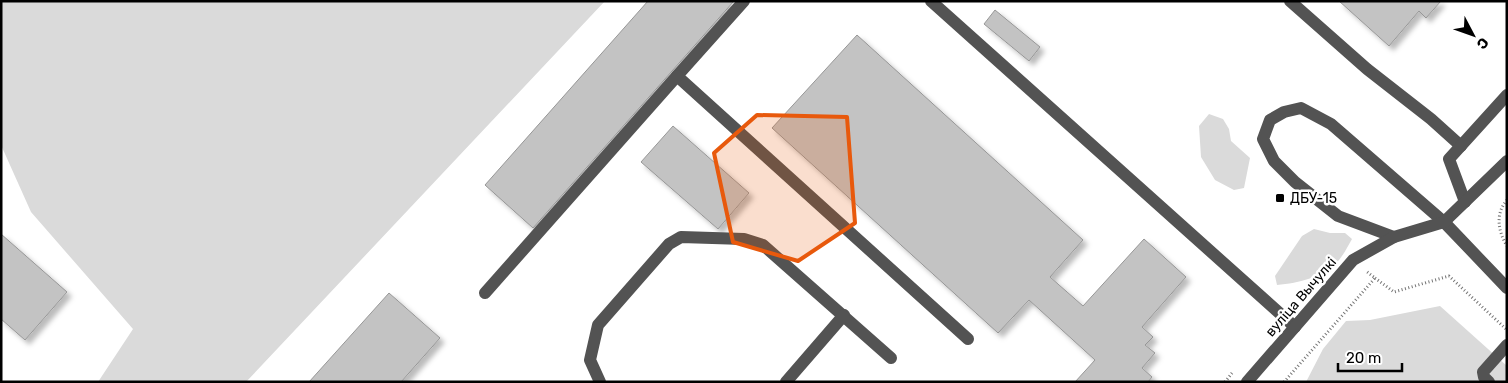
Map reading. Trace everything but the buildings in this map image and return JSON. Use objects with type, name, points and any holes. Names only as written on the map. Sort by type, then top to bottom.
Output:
[{"type":"street","points":[[485,294],[744,1]]},
{"type":"street","points":[[931,1],[1295,327]]},
{"type":"street","points":[[1290,1],[1367,69],[1431,119],[1461,146]]},
{"type":"street","points":[[677,76],[968,339]]},
{"type":"street","points":[[1465,202],[1449,159],[1507,96]]},
{"type":"street","points":[[1394,238],[1338,216],[1294,182],[1274,161],[1263,139],[1270,120],[1284,112],[1301,108],[1331,124],[1444,222],[1507,288]]},
{"type":"street","name":"вуліца Вычулкі","points":[[1247,382],[1353,260],[1394,238],[1444,222],[1507,161]]},
{"type":"street","points":[[600,382],[590,360],[598,325],[669,244],[681,237],[744,238],[763,245],[891,358]]},
{"type":"street","points":[[786,382],[844,315]]},
{"type":"street","points":[[1489,382],[1484,377],[1483,372],[1507,345]]},
{"type":"path","points":[[1507,200],[1501,207],[1499,233],[1507,246]]},
{"type":"path","points":[[1375,278],[1394,292],[1449,276],[1507,330]]},
{"type":"highlighted area","points":[[757,115],[847,117],[855,223],[798,261],[733,242],[714,153]]},
{"type":"shaded area","points":[[1,1],[605,1],[246,382],[98,382],[133,329],[31,212],[1,145]]},
{"type":"shaded area","points":[[1209,114],[1223,119],[1229,129],[1231,141],[1250,158],[1244,188],[1234,190],[1215,180],[1201,157],[1199,126]]},
{"type":"shaded area","points":[[1314,229],[1330,233],[1345,233],[1352,239],[1339,260],[1326,271],[1302,281],[1277,285],[1275,276],[1302,236]]},
{"type":"shaded area","points":[[1440,306],[1507,366],[1507,382],[1306,382],[1323,349],[1346,321],[1370,320]]},
{"type":"place","name":"ДБУ-15","points":[[1280,198]]}]
